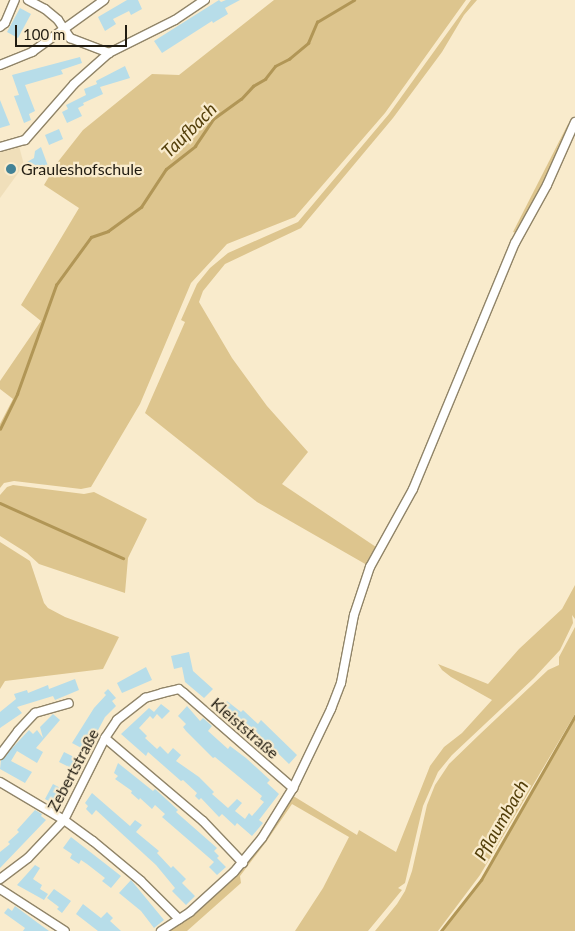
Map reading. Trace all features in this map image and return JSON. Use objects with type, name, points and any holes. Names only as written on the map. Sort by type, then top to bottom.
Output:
[{"type":"street","points":[[0,27],[5,23],[15,0]]},
{"type":"street","points":[[28,0],[45,9],[70,38],[109,53]]},
{"type":"street","points":[[0,65],[32,52],[104,0]]},
{"type":"street","points":[[0,147],[25,140],[74,84],[109,53],[175,20],[205,0]]},
{"type":"street","points":[[161,931],[190,912],[242,862],[262,838],[293,788],[324,725],[341,683],[354,615],[370,567],[413,489],[515,243],[547,185],[575,122]]},
{"type":"street","name":"Kleiststraße","points":[[179,690],[293,788]]},
{"type":"street","name":"Zebertstraße","points":[[0,880],[28,858],[64,820],[105,738],[117,720],[145,698],[179,690]]},
{"type":"street","points":[[0,755],[34,714],[69,703]]},
{"type":"street","points":[[105,738],[203,821],[242,862]]},
{"type":"street","points":[[0,782],[64,820],[141,882],[179,919]]},
{"type":"street","points":[[0,889],[65,931]]},
{"type":"shaded area","points":[[274,0],[466,0],[385,113],[295,217],[227,244],[191,283],[140,404],[91,487],[81,489],[14,481],[4,483],[0,488],[0,424],[13,399],[0,389],[0,381],[41,321],[21,305],[79,208],[44,185],[57,163],[83,130],[152,74],[179,75]]},
{"type":"shaded area","points":[[471,0],[477,0],[464,15],[442,52],[393,118],[301,228],[225,264],[203,291],[199,302],[232,358],[267,406],[308,452],[282,484],[376,547],[367,565],[257,502],[145,413],[185,322],[181,320],[197,284],[210,268],[228,253],[298,222],[389,114]]},
{"type":"shaded area","points":[[568,124],[571,125],[559,154],[516,233],[513,232]]},
{"type":"shaded area","name":"Grauleshofschule","points":[[19,146],[24,165],[0,198],[0,149]]},
{"type":"shaded area","points":[[13,485],[84,494],[94,492],[147,519],[128,558],[125,593],[39,564],[27,553],[0,536],[0,495],[7,487]]},
{"type":"shaded area","points":[[0,542],[30,561],[44,603],[48,608],[65,617],[119,637],[103,669],[5,681],[0,689]]},
{"type":"shaded area","points":[[575,585],[575,619],[572,615],[573,623],[560,650],[534,678],[452,755],[438,772],[423,806],[405,883],[398,888],[402,890],[368,931],[295,931],[323,888],[349,837],[292,804],[240,876],[241,883],[187,931],[163,931],[236,872],[290,794],[357,835],[359,830],[396,852],[430,766],[444,747],[462,733],[492,700],[451,677],[438,664],[488,684],[519,649],[562,609]]},
{"type":"shaded area","points":[[575,627],[575,714],[480,875],[438,931],[375,931],[405,891],[412,871],[427,805],[435,785],[449,764],[548,670],[559,665],[559,657]]},
{"type":"shaded area","points":[[575,719],[575,931],[443,931],[482,879]]},
{"type":"building","points":[[127,0],[138,0],[142,9],[131,15],[129,11],[113,19],[116,24],[105,31],[98,17]]},
{"type":"building","points":[[219,0],[221,2],[240,0],[225,8],[228,14],[213,23],[212,21],[162,53],[154,41]]},
{"type":"building","points":[[20,8],[31,14],[18,38],[7,32]]},
{"type":"building","points":[[80,57],[82,63],[61,70],[63,74],[25,85],[35,111],[29,114],[31,120],[24,123],[14,96],[19,95],[12,75]]},
{"type":"building","points":[[125,66],[130,78],[100,87],[103,94],[83,103],[84,105],[78,108],[82,116],[67,123],[62,112],[68,109],[66,105],[86,95],[84,89],[97,84],[96,81]]},
{"type":"building","points":[[0,100],[10,125],[0,128]]},
{"type":"building","points":[[59,129],[63,139],[49,145],[45,135]]},
{"type":"building","points":[[41,147],[48,166],[32,173],[27,162],[34,158],[35,151]]},
{"type":"building","points":[[189,652],[193,671],[213,689],[204,698],[185,682],[182,667],[174,669],[171,656]]},
{"type":"building","points":[[146,667],[152,680],[122,693],[117,683]]},
{"type":"building","points":[[75,679],[79,690],[55,700],[53,696],[17,707],[22,713],[0,728],[0,712],[16,699],[14,694],[27,690],[28,693],[48,685],[49,689]]},
{"type":"building","points":[[108,689],[116,698],[112,701],[116,706],[105,717],[87,751],[72,743],[94,708],[106,695],[104,693]]},
{"type":"building","points":[[227,701],[241,712],[243,710],[258,724],[261,720],[297,755],[289,764],[250,726],[246,730],[230,715],[227,718],[219,710]]},
{"type":"building","points":[[161,704],[170,711],[162,719],[157,714],[153,719],[150,716],[139,728],[147,736],[145,738],[157,749],[160,746],[168,754],[173,748],[181,755],[176,761],[199,777],[214,792],[212,794],[228,808],[237,799],[242,803],[235,811],[245,819],[249,813],[252,816],[264,802],[260,799],[262,796],[215,757],[213,758],[186,731],[183,727],[186,724],[178,716],[187,706],[200,721],[203,718],[212,726],[208,731],[228,749],[230,746],[270,780],[267,783],[279,794],[259,820],[263,823],[252,836],[237,823],[235,826],[222,814],[219,817],[201,798],[199,800],[195,796],[197,793],[183,780],[181,781],[148,752],[146,756],[121,734],[149,708],[154,712]]},
{"type":"building","points":[[53,714],[60,720],[36,748],[43,752],[37,763],[17,751],[11,761],[32,772],[25,783],[0,769],[1,760],[29,730],[33,734],[37,730],[43,738],[40,727]]},
{"type":"building","points":[[64,752],[80,760],[75,770],[59,762]]},
{"type":"building","points":[[118,763],[153,791],[155,789],[178,810],[176,812],[217,848],[214,851],[219,856],[217,858],[226,867],[217,875],[209,867],[214,862],[162,817],[165,814],[155,805],[152,809],[140,798],[139,800],[131,793],[132,791],[115,779],[118,776],[114,773]]},
{"type":"building","points":[[53,784],[64,790],[58,800],[55,798],[52,803],[45,799]]},
{"type":"building","points":[[92,793],[130,826],[135,820],[142,825],[136,832],[159,851],[157,853],[171,868],[173,866],[186,879],[182,883],[195,896],[186,905],[172,891],[175,888],[156,865],[96,810],[92,815],[86,809],[88,806],[85,803]]},
{"type":"building","points":[[35,810],[42,814],[41,816],[46,820],[0,868],[0,852],[10,844],[8,842],[19,832],[17,830]]},
{"type":"building","points":[[71,837],[121,876],[111,888],[102,881],[105,878],[87,864],[81,860],[79,864],[70,858],[72,854],[63,848]]},
{"type":"building","points":[[35,865],[40,868],[33,879],[42,885],[40,889],[48,894],[44,900],[17,885]]},
{"type":"building","points":[[131,880],[164,920],[154,928],[141,911],[119,893]]},
{"type":"building","points":[[54,889],[71,901],[62,913],[57,909],[59,907],[47,898]]},
{"type":"building","points":[[83,904],[101,918],[107,912],[113,918],[110,921],[121,931],[98,931],[76,914]]},
{"type":"building","points":[[15,906],[49,931],[23,931],[25,928],[4,913],[8,908],[12,911]]},
{"type":"waterway","name":"Taufbach","points":[[0,429],[17,394],[56,285],[91,237],[108,231],[141,207],[166,169],[195,146],[213,119],[241,99],[253,86],[265,79],[275,66],[289,59],[308,43],[317,22],[354,0]]},
{"type":"waterway","points":[[0,503],[123,558]]},
{"type":"waterway","name":"Pflaumbach","points":[[441,931],[481,880],[575,716]]},
{"type":"place","name":"Grauleshofschule","points":[[11,169]]}]
